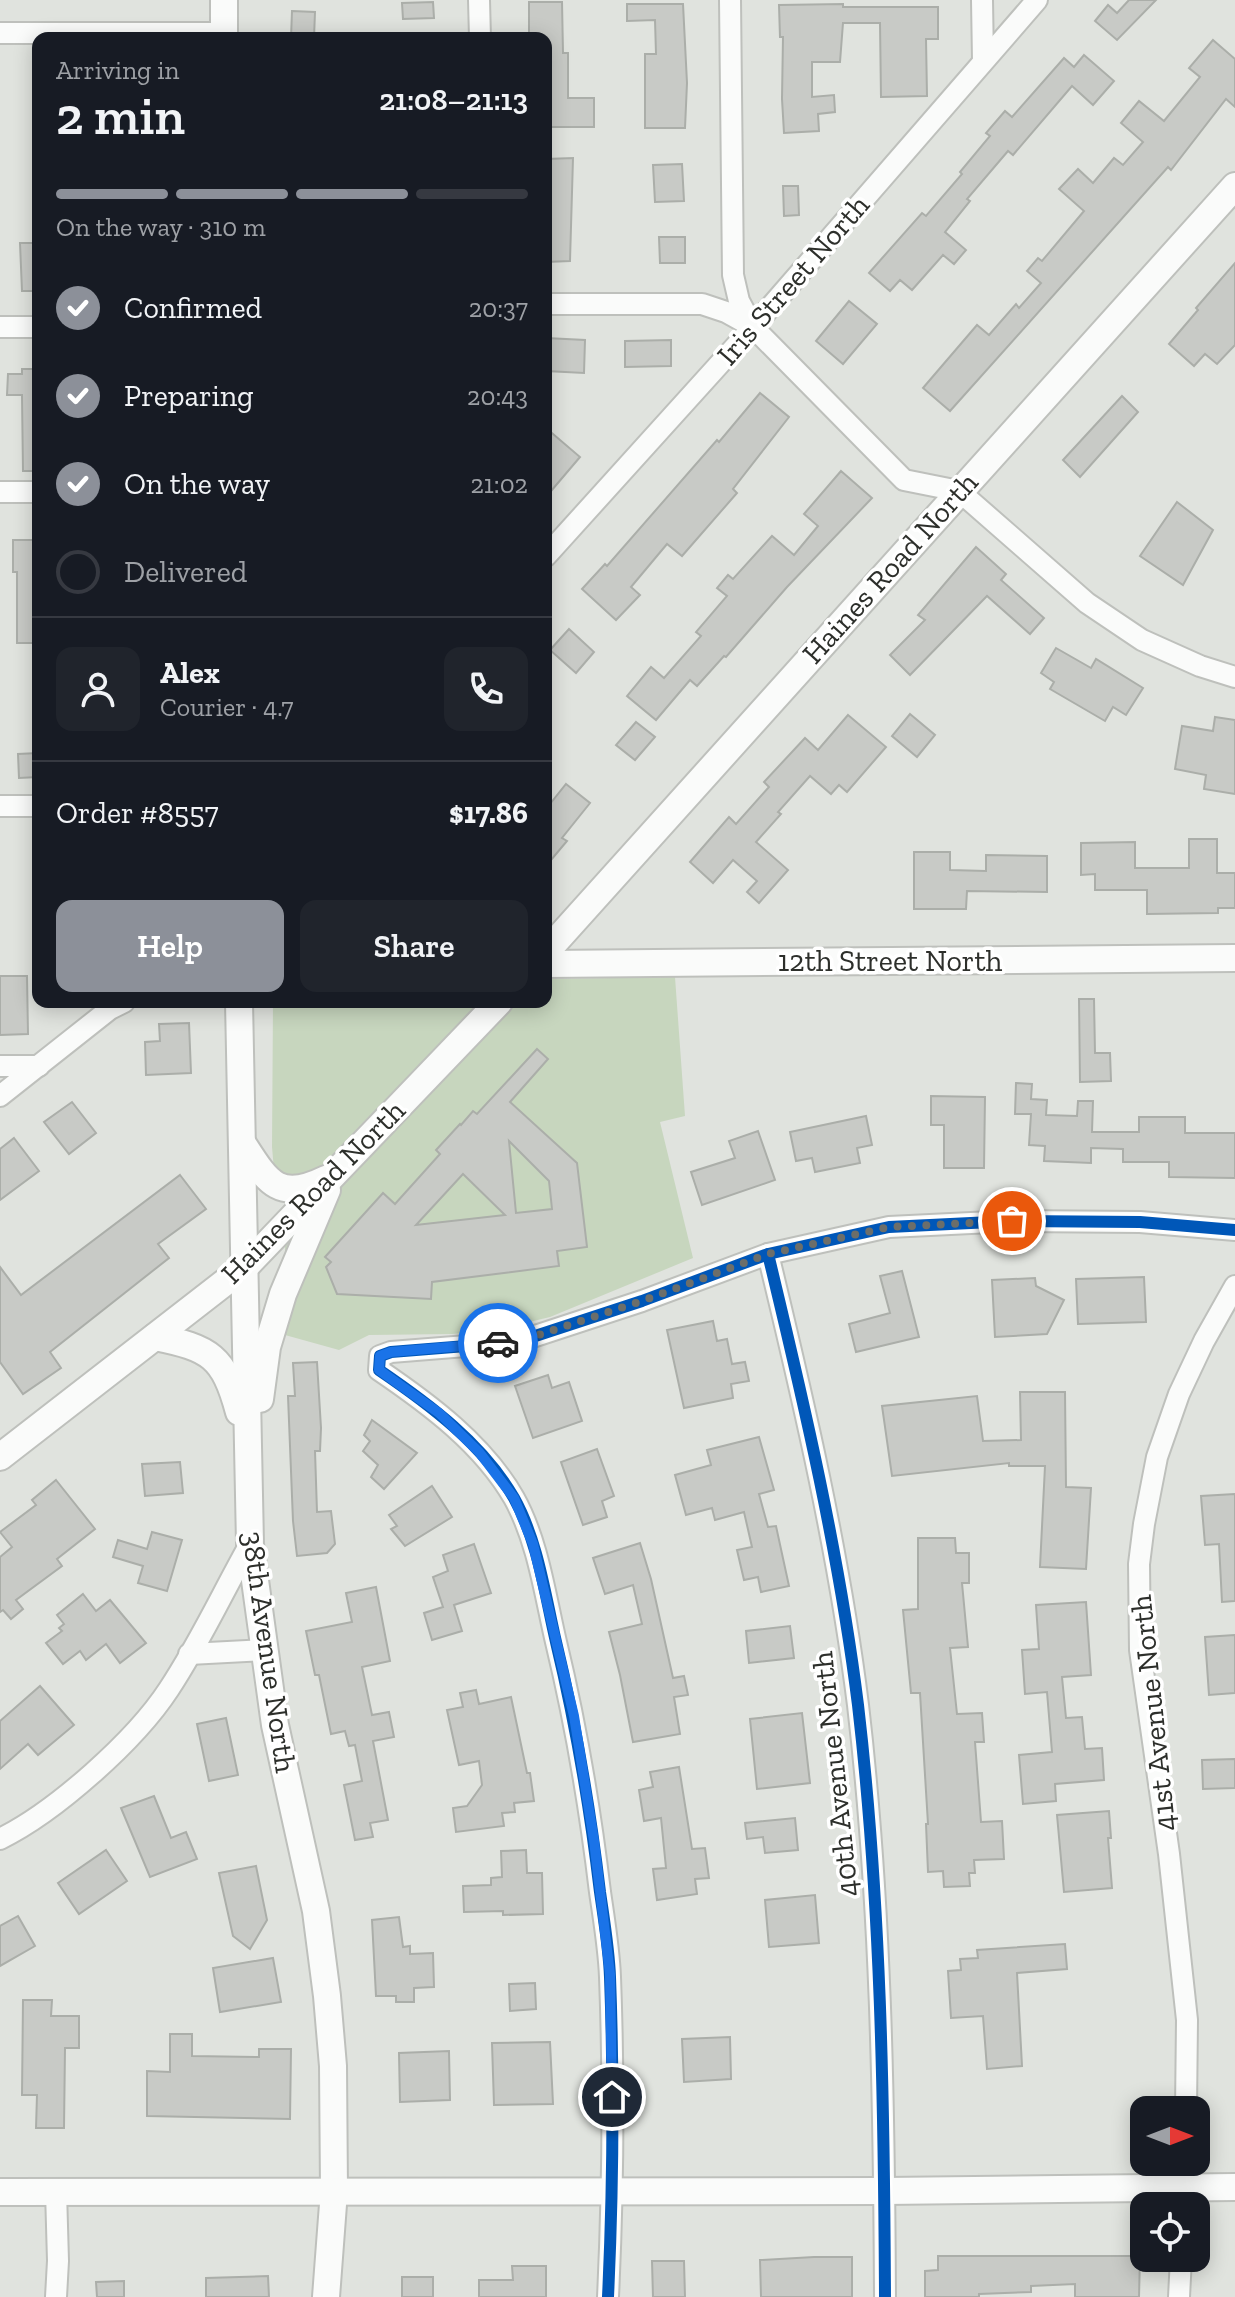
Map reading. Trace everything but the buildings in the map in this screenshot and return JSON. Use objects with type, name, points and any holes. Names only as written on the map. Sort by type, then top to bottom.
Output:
[{"type":"main road","points":[[224,0],[224,32]]},
{"type":"main road","name":"Haines Road North","points":[[552,945],[1235,186]]},
{"type":"main road","name":"12th Street North","points":[[552,964],[1235,958]]},
{"type":"main road","name":"38th Avenue North","points":[[239,1008],[250,1544],[275,1725],[316,1911],[333,2066],[334,2191],[326,2297]]},
{"type":"main road","name":"Haines Road North","points":[[0,1457],[246,1266],[493,1008]]},
{"type":"main road","points":[[243,1144],[270,1182],[287,1189],[304,1190],[333,1175]]},
{"type":"main road","points":[[248,1441],[257,1424],[267,1347],[283,1294],[333,1175]]},
{"type":"main road","points":[[155,1337],[189,1344],[214,1357],[231,1382],[248,1441]]},
{"type":"main road","points":[[0,2192],[885,2191],[1184,2185],[1235,2187]]},
{"type":"street","points":[[479,0],[480,32]]},
{"type":"street","points":[[730,0],[733,275],[739,301],[753,327],[904,480],[959,491],[1087,603],[1142,640],[1200,666],[1235,677]]},
{"type":"street","points":[[982,0],[983,61]]},
{"type":"street","name":"Iris Street North","points":[[552,549],[753,327],[1037,0]]},
{"type":"street","points":[[0,33],[32,33]]},
{"type":"street","points":[[552,304],[702,304],[726,312],[753,327]]},
{"type":"street","points":[[0,327],[32,327]]},
{"type":"street","points":[[0,492],[32,492]]},
{"type":"street","points":[[0,806],[32,806]]},
{"type":"street","points":[[0,1096],[112,1008]]},
{"type":"street","points":[[0,1066],[39,1066]]},
{"type":"street","points":[[608,2297],[613,2190],[610,1974],[594,1841],[574,1716],[533,1544],[514,1498],[479,1452],[439,1413],[379,1370],[380,1356],[391,1352],[517,1342],[642,1301],[768,1254],[889,1227],[1012,1221],[1140,1222],[1235,1230]]},
{"type":"street","name":"40th Avenue North","points":[[768,1254],[813,1444],[858,1704],[875,1889],[882,2036],[885,2297]]},
{"type":"street","name":"41st Avenue North","points":[[1186,2096],[1187,2020],[1169,1854],[1140,1650],[1139,1564],[1157,1457],[1197,1354],[1235,1286]]},
{"type":"street","points":[[0,1839],[75,1788],[126,1741],[168,1691],[250,1544]]},
{"type":"street","points":[[189,1654],[264,1650]]},
{"type":"street","points":[[56,2191],[56,2297]]},
{"type":"street","points":[[1179,2297],[1180,2272]]},
{"type":"green space","points":[[675,977],[685,1116],[660,1122],[693,1258],[550,1317],[488,1331],[369,1335],[339,1350],[285,1335],[285,1175],[274,1170],[272,1147],[273,1008],[552,1008],[552,979]]},
{"type":"cycle path","points":[[608,2297],[612,2177],[609,1956],[582,1767],[540,1568],[522,1515],[501,1478],[454,1426],[379,1370],[380,1356],[391,1352],[517,1342],[642,1301],[768,1254],[889,1227],[1012,1221],[1140,1222],[1235,1230]]},
{"type":"cycle path","points":[[768,1254],[831,1535],[858,1705],[876,1927],[885,2297]]},
{"type":"way so far","points":[[498,1343],[517,1342],[642,1301],[768,1254],[889,1227],[1012,1221]]},
{"type":"route","points":[[498,1343],[391,1352],[380,1356],[379,1370],[439,1413],[479,1452],[514,1498],[533,1544],[574,1716],[594,1841],[610,1974],[612,2097]]}]
